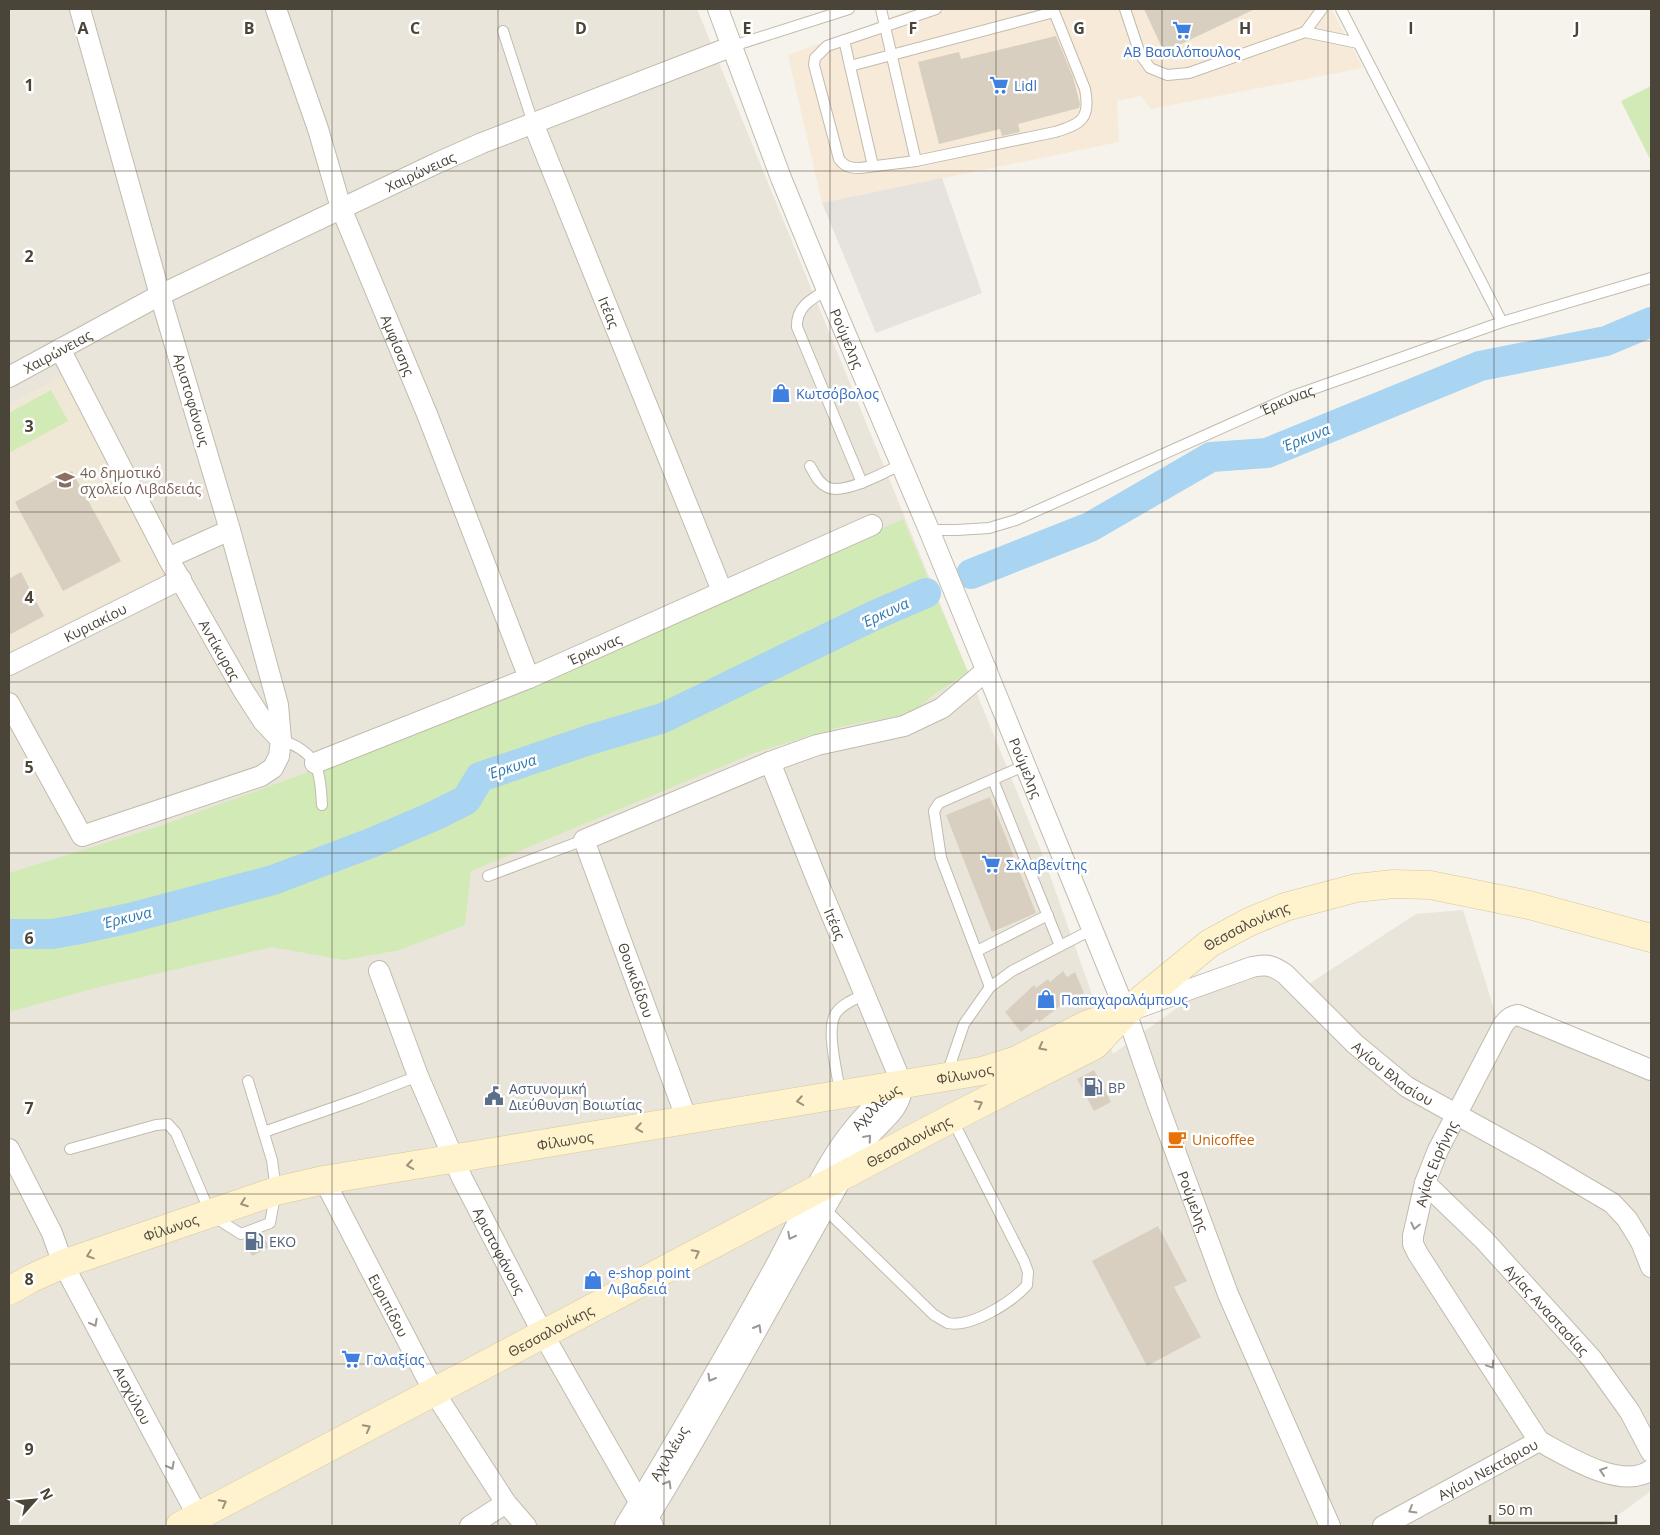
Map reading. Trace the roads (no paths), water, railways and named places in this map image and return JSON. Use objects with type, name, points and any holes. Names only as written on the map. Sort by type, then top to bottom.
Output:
[{"type":"main road","name":"Θεσσαλονίκης","points":[[193,1523],[543,1334],[818,1201],[843,1176],[952,1118],[1095,1046],[1126,1012],[1210,943],[1249,922],[1285,907],[1356,888],[1394,884],[1430,885],[1529,905],[1651,938]]},
{"type":"main road","name":"Φίλωνος","points":[[9,1291],[63,1264],[276,1192],[324,1180],[982,1071],[1025,1056],[1086,1025],[1126,1012]]},
{"type":"street","name":"Αριστοφάνους","points":[[80,9],[160,295],[230,530],[278,704],[281,740]]},
{"type":"street","name":"Αμφίσσης","points":[[276,9],[318,129],[341,208],[428,414],[529,678]]},
{"type":"street","name":"Ρούμελης","points":[[718,9],[781,178],[900,465],[988,670],[1126,1012],[1228,1294],[1330,1526]]},
{"type":"street","name":"Χαιρώνειας","points":[[9,377],[160,295],[473,147],[733,46]]},
{"type":"street","name":"Ιτέας","points":[[533,123],[722,591]]},
{"type":"street","name":"Αντίκυρας","points":[[60,349],[168,558],[243,690],[263,721],[281,740]]},
{"type":"street","name":"Έρκυνας","points":[[315,763],[529,678],[872,525]]},
{"type":"street","points":[[168,558],[230,530]]},
{"type":"street","name":"Κυριακίου","points":[[9,665],[181,579]]},
{"type":"street","points":[[584,840],[770,762],[817,745],[904,726],[942,708],[988,670]]},
{"type":"street","points":[[9,703],[82,836],[261,776],[273,768],[278,756],[281,740]]},
{"type":"street","name":"Ιτέας","points":[[770,762],[902,1084]]},
{"type":"street","name":"Θουκιδίδου","points":[[584,840],[687,1120]]},
{"type":"street","name":"Αγίου Βλασίου","points":[[1126,1012],[1252,967],[1264,965],[1274,967],[1285,974],[1355,1044],[1406,1087],[1612,1203],[1627,1219],[1641,1242],[1651,1267]]},
{"type":"street","name":"Αριστοφάνους","points":[[379,971],[418,1076],[452,1158],[543,1334],[646,1518]]},
{"type":"street","name":"Αγίας Ειρήνης","points":[[1539,1441],[1413,1244],[1413,1236],[1425,1183],[1438,1150],[1456,1115],[1502,1027],[1512,1016],[1518,1015],[1651,1070]]},
{"type":"street","name":"Αχιλλέως","points":[[843,1176],[865,1141],[894,1110],[900,1100],[902,1084]]},
{"type":"street","name":"Αχιλλέως","points":[[625,1526],[646,1518],[772,1273],[818,1201],[835,1154],[849,1134],[886,1095],[902,1084]]},
{"type":"street","name":"Αισχύλου","points":[[9,1150],[52,1233],[63,1264],[193,1523]]},
{"type":"street","name":"Αισχύλου","points":[[9,1178],[42,1239],[63,1264]]},
{"type":"street","name":"Ευριπίδου","points":[[324,1180],[434,1392],[506,1503],[526,1526]]},
{"type":"street","name":"Αγίας Αναστασίας","points":[[1425,1183],[1484,1240],[1592,1359],[1630,1412],[1651,1452]]},
{"type":"street","points":[[1627,1219],[1651,1234]]},
{"type":"street","name":"Αγίου Νεκτάριου","points":[[1383,1526],[1539,1441],[1586,1466],[1621,1477],[1632,1477],[1650,1471]]},
{"type":"street","points":[[470,1526],[506,1503]]},
{"type":"lane","name":"Χαιρώνειας","points":[[733,46],[850,9]]},
{"type":"lane","points":[[881,9],[916,161]]},
{"type":"lane","points":[[850,66],[1054,10],[1085,89],[1087,112],[1083,120],[1073,126],[1055,132],[916,161],[852,168],[844,166],[839,159],[814,65],[815,58],[827,46],[936,9]]},
{"type":"lane","points":[[1125,9],[1140,54],[1150,68],[1167,75],[1189,73],[1305,32],[1358,43]]},
{"type":"lane","points":[[1305,32],[1322,9]]},
{"type":"lane","points":[[1341,9],[1502,322]]},
{"type":"lane","name":"Ιτέας","points":[[503,31],[533,123]]},
{"type":"lane","points":[[844,40],[873,166]]},
{"type":"lane","name":"Έρκυνας","points":[[929,530],[989,528],[1016,520],[1293,396],[1502,322],[1651,278]]},
{"type":"lane","points":[[827,290],[803,306],[796,321],[796,327],[862,483]]},
{"type":"lane","points":[[810,466],[819,482],[829,489],[862,483],[900,465]]},
{"type":"lane","points":[[281,740],[297,745],[306,751],[315,763],[321,787],[322,805]]},
{"type":"lane","points":[[990,987],[941,858],[934,811],[939,803],[1026,765]]},
{"type":"lane","points":[[993,780],[1060,946]]},
{"type":"lane","points":[[488,876],[584,840]]},
{"type":"lane","points":[[977,951],[1048,915]]},
{"type":"lane","points":[[946,1077],[964,1024],[990,987],[1012,971],[1093,929]]},
{"type":"lane","points":[[841,1094],[831,1030],[835,1014],[840,1008],[865,994]]},
{"type":"lane","points":[[264,1132],[418,1076]]},
{"type":"lane","points":[[248,1081],[272,1160],[276,1192]]},
{"type":"lane","points":[[818,1201],[934,1315],[947,1322],[961,1323],[973,1320],[1017,1296],[1028,1285],[1028,1272],[1024,1261],[952,1118]]},
{"type":"lane","points":[[70,1149],[156,1124],[168,1124],[176,1132],[211,1215]]},
{"type":"waterway","name":"Έρκυνα","points":[[971,574],[1090,527],[1211,457],[1267,453],[1480,366],[1606,341],[1651,322]]},
{"type":"waterway","name":"Έρκυνα","points":[[9,934],[52,934],[75,930],[130,918],[273,880],[371,843],[434,816],[466,800],[480,777],[589,740],[663,718],[873,616],[926,593]]},
{"type":"place","name":"ΑΒ Βασιλόπουλος","points":[[1182,30]]},
{"type":"place","name":"Lidl","points":[[999,85]]},
{"type":"place","name":"Κωτσόβολος","points":[[781,393]]},
{"type":"place","name":"4ο δημοτικό σχολείο Λιβαδειάς","points":[[65,480]]},
{"type":"place","name":"Σκλαβενίτης","points":[[991,864]]},
{"type":"place","name":"Παπαχαραλάμπους","points":[[1046,999]]},
{"type":"place","name":"BP","points":[[1093,1087]]},
{"type":"place","name":"Αστυνομική Διεύθυνση Βοιωτίας","points":[[494,1096]]},
{"type":"place","name":"Unicoffee","points":[[1177,1139]]},
{"type":"place","name":"EKO","points":[[254,1241]]},
{"type":"place","name":"e-shop point Λιβαδειά","points":[[593,1280]]},
{"type":"place","name":"Γαλαξίας","points":[[351,1359]]}]
